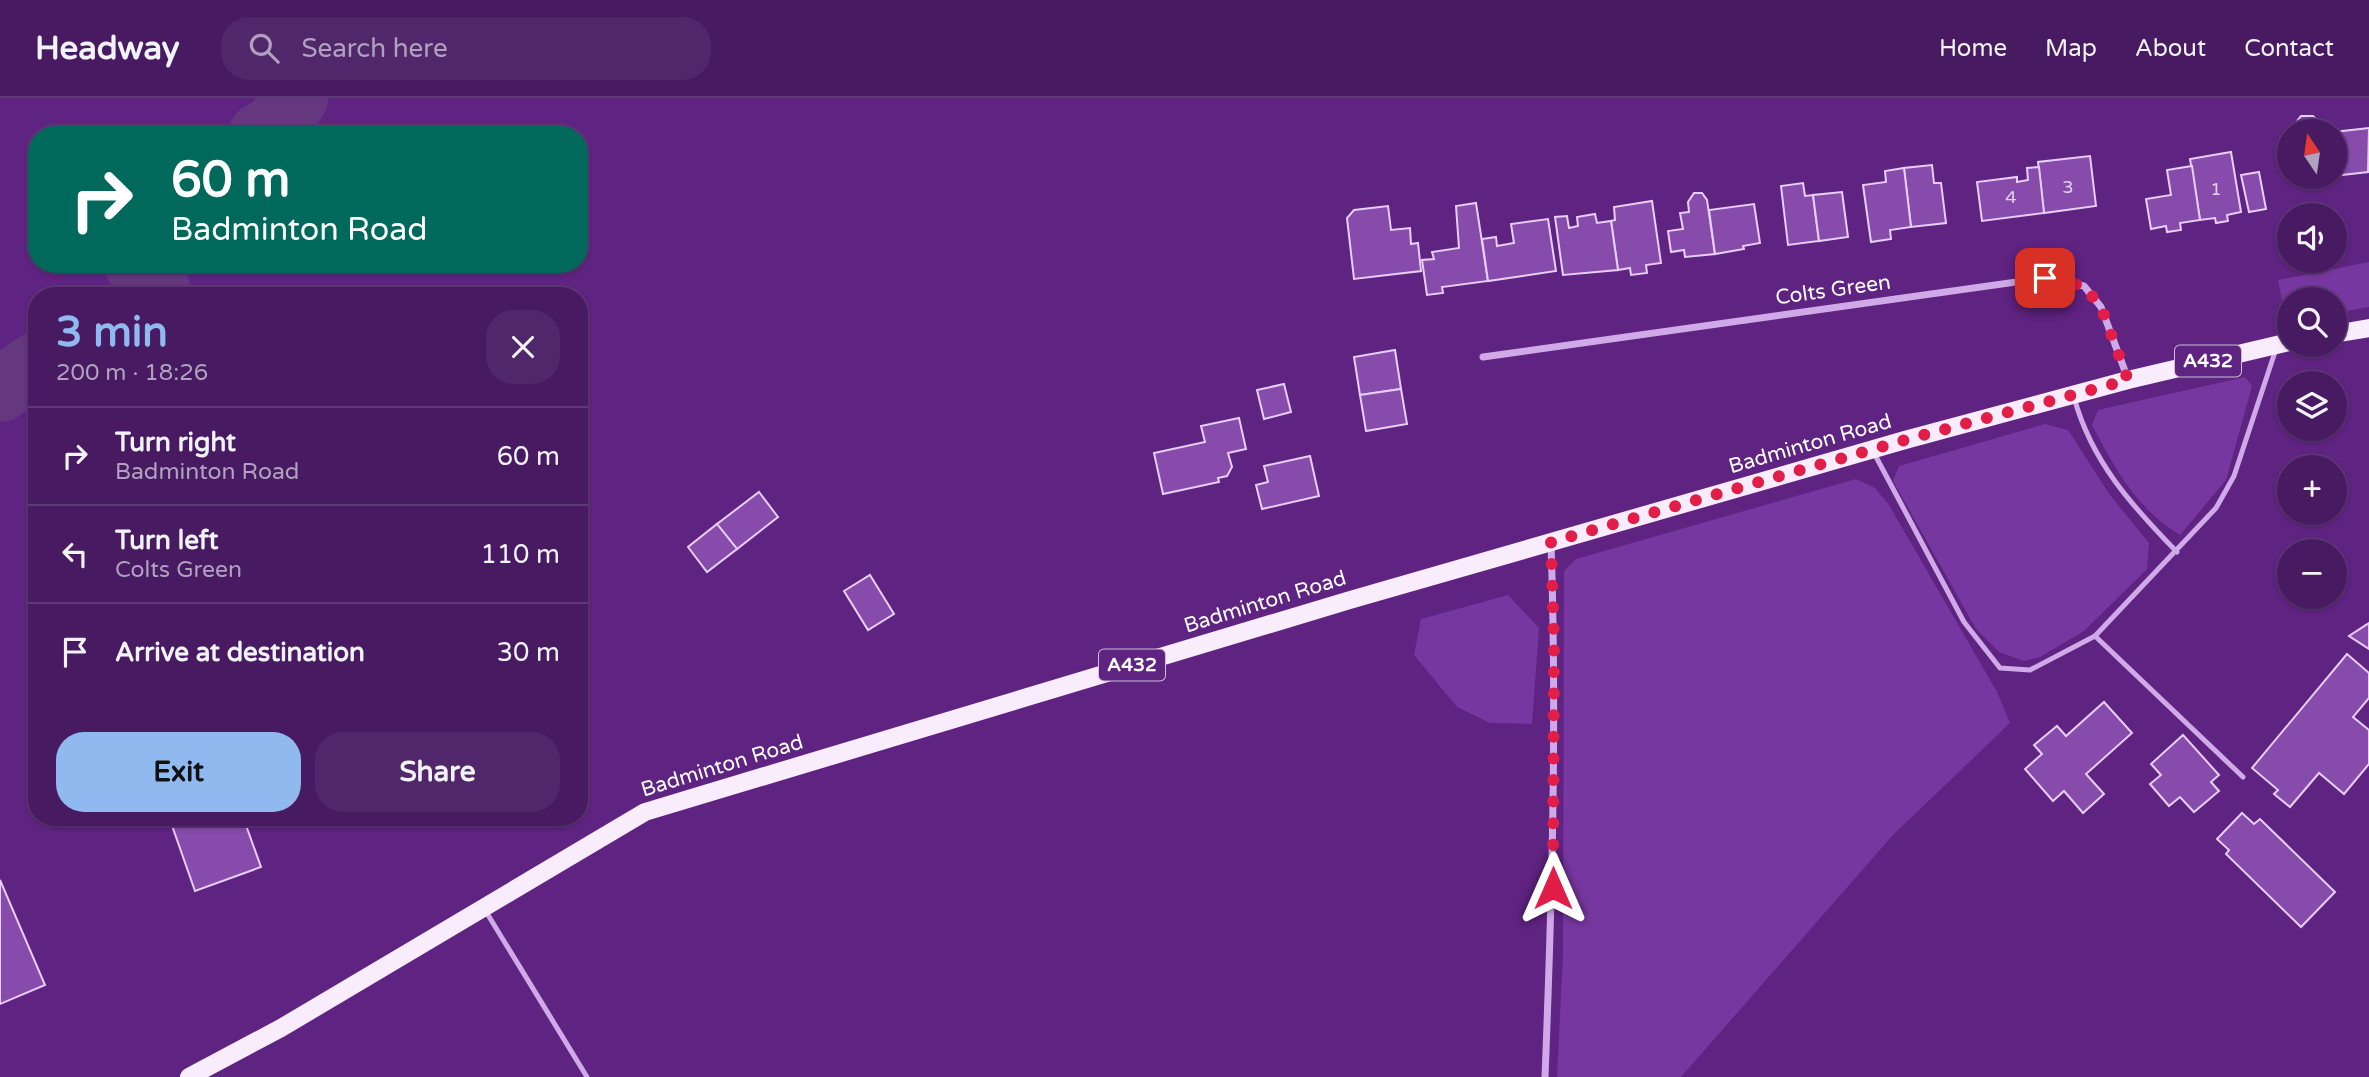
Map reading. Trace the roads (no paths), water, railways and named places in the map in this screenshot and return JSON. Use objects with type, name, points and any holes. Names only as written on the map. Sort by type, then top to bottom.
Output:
[{"type":"main road","points":[[2347,332],[2369,328]]},
{"type":"main road","name":"Badminton Road","points":[[189,1077],[281,1028],[645,812],[1551,542],[1872,450],[2128,380],[2277,344]]},
{"type":"street","name":"Colts Green","points":[[1483,357],[2045,278],[2084,286],[2101,307],[2128,380]]},
{"type":"street","points":[[1545,1077],[1553,888],[1554,641],[1551,542]]},
{"type":"lane","points":[[1872,450],[1964,622],[2000,668],[2029,670],[2095,636],[2216,508],[2234,476],[2278,357]]},
{"type":"lane","points":[[2074,396],[2085,434],[2106,469],[2127,500],[2177,552]]},
{"type":"lane","points":[[2095,636],[2243,777]]},
{"type":"lane","points":[[484,907],[587,1077]]},
{"type":"waterway","points":[[277,126],[295,98]]},
{"type":"waterway","points":[[144,273],[155,287]]},
{"type":"waterway","points":[[0,389],[28,371]]}]
